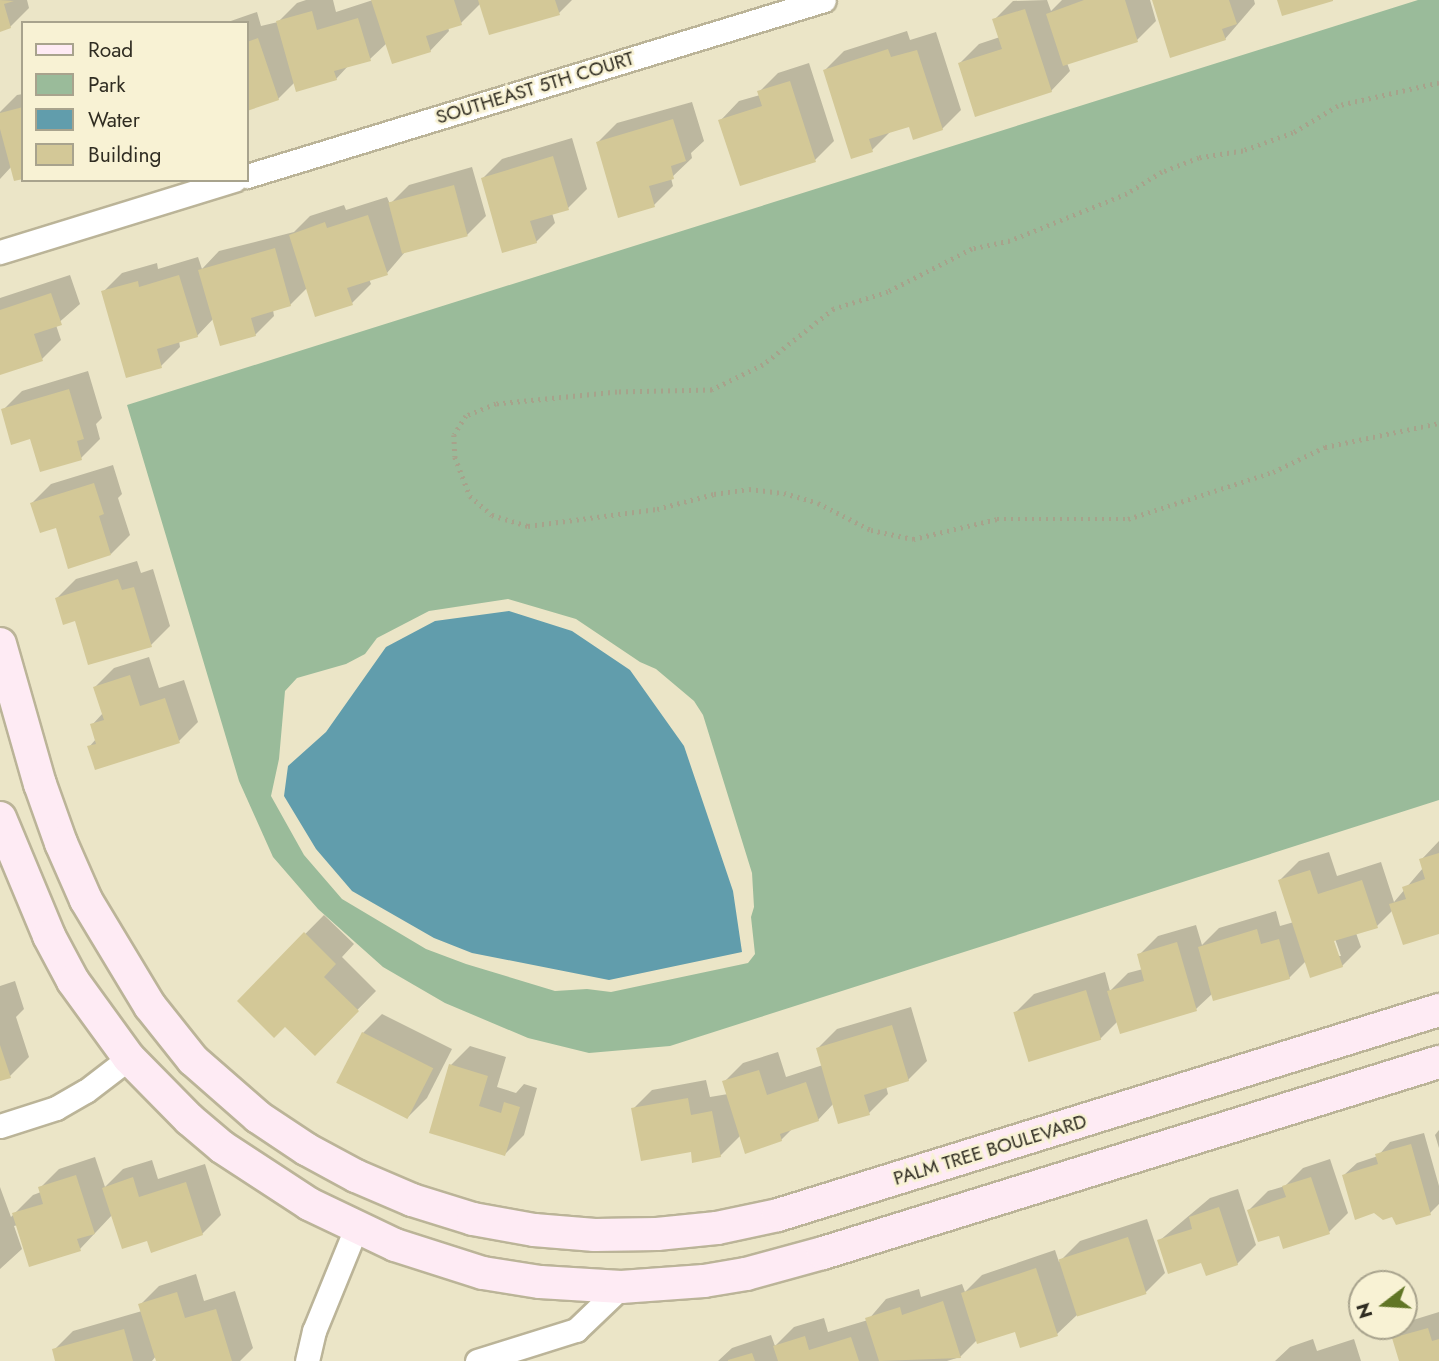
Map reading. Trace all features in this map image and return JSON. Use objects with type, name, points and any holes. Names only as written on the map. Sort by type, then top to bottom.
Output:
[{"type":"street","name":"SOUTHEAST 5TH COURT","points":[[248,176],[824,0]]},
{"type":"street","points":[[0,252],[228,182]]},
{"type":"street","name":"PALM TREE BOULEVARD","points":[[0,644],[40,784],[61,843],[86,900],[150,1006],[193,1060],[258,1117],[306,1149],[356,1176],[412,1200],[473,1219],[531,1229],[595,1235],[657,1234],[716,1228],[778,1215],[1439,1010]]},
{"type":"street","points":[[0,818],[49,936],[67,969],[129,1058],[166,1097],[222,1147],[298,1198],[356,1228],[435,1260],[483,1273],[540,1282],[621,1287],[704,1281],[788,1264],[1439,1062]]},
{"type":"street","points":[[0,1126],[57,1108],[86,1091],[129,1058]]},
{"type":"street","points":[[307,1361],[314,1331],[356,1228]]},
{"type":"street","points":[[477,1361],[576,1329],[621,1287]]},
{"type":"path","points":[[1439,83],[1338,106],[1293,133],[1243,151],[1199,158],[1163,173],[1115,199],[1010,241],[972,249],[888,292],[834,309],[763,365],[712,390],[618,392],[496,404],[466,416],[454,435],[455,457],[470,496],[492,515],[528,526],[657,509],[714,494],[749,489],[784,493],[818,503],[871,530],[913,539],[997,519],[1128,519],[1273,472],[1325,447],[1439,423]]},
{"type":"green space","points":[[1418,0],[1439,0],[1439,800],[670,1046],[589,1053],[528,1038],[445,1003],[383,967],[318,909],[273,857],[239,781],[127,405]],"holes":[[[508,599],[576,619],[640,662],[656,669],[694,701],[703,715],[752,873],[754,907],[751,917],[755,954],[748,963],[611,992],[587,989],[555,991],[466,964],[426,949],[342,899],[304,855],[271,796],[279,759],[285,691],[297,678],[346,664],[365,654],[377,638],[429,611]]]},
{"type":"water","points":[[509,611],[572,631],[630,670],[684,746],[733,891],[742,952],[609,980],[472,953],[434,938],[352,891],[316,849],[284,796],[288,766],[326,732],[386,647],[435,621]]},
{"type":"building","points":[[0,0],[14,1],[4,4],[11,28],[0,32]]},
{"type":"building","points":[[371,0],[454,0],[462,25],[426,36],[431,52],[392,64]]},
{"type":"building","points":[[478,0],[555,0],[560,15],[489,35]]},
{"type":"building","points":[[1084,0],[1125,0],[1138,42],[1063,66],[1046,14]]},
{"type":"building","points":[[1152,0],[1229,0],[1237,24],[1222,29],[1226,40],[1170,58]]},
{"type":"building","points":[[1277,0],[1333,0],[1333,1],[1282,16]]},
{"type":"building","points":[[1025,9],[1052,92],[975,117],[958,63],[1002,49],[992,19]]},
{"type":"building","points":[[312,11],[317,30],[358,18],[371,61],[334,71],[337,80],[296,92],[276,21]]},
{"type":"building","points":[[258,38],[279,100],[248,111],[248,42]]},
{"type":"building","points":[[888,49],[891,57],[917,50],[943,130],[913,140],[909,127],[869,139],[873,152],[851,159],[823,70]]},
{"type":"building","points":[[790,81],[816,162],[740,186],[718,120],[762,106],[757,91]]},
{"type":"building","points":[[21,108],[21,179],[14,181],[0,129],[0,113]]},
{"type":"building","points":[[673,119],[686,161],[671,166],[674,179],[649,186],[655,207],[618,218],[596,142]]},
{"type":"building","points":[[553,156],[569,210],[530,221],[537,243],[502,253],[481,178]]},
{"type":"building","points":[[454,185],[468,236],[402,254],[388,203]]},
{"type":"building","points":[[368,215],[388,275],[347,288],[353,305],[315,317],[289,235],[325,222],[327,228]]},
{"type":"building","points":[[275,248],[291,306],[251,318],[256,336],[220,346],[198,270]]},
{"type":"building","points":[[179,275],[198,337],[157,349],[162,368],[126,378],[101,291],[138,281],[139,287]]},
{"type":"building","points":[[51,293],[62,325],[34,334],[43,361],[0,375],[0,310]]},
{"type":"building","points":[[69,389],[84,439],[77,441],[82,460],[40,472],[30,439],[11,445],[1,409]]},
{"type":"building","points":[[94,483],[104,514],[99,516],[111,555],[68,569],[56,528],[40,533],[30,503]]},
{"type":"building","points":[[118,579],[122,590],[134,587],[152,647],[88,665],[75,621],[63,625],[55,598]]},
{"type":"building","points":[[130,675],[140,706],[165,698],[180,743],[95,770],[87,746],[96,744],[90,724],[104,720],[93,687]]},
{"type":"building","points":[[1439,853],[1439,934],[1403,945],[1389,904],[1406,899],[1402,887],[1425,879],[1419,859]]},
{"type":"building","points":[[1310,870],[1318,894],[1362,880],[1378,928],[1334,941],[1343,967],[1310,978],[1278,880]]},
{"type":"building","points":[[1257,929],[1261,944],[1279,939],[1290,979],[1213,1001],[1198,947]]},
{"type":"building","points":[[304,932],[336,964],[324,977],[359,1011],[315,1056],[285,1027],[274,1038],[237,1001]]},
{"type":"building","points":[[1177,942],[1197,1011],[1120,1034],[1107,991],[1144,981],[1137,954]]},
{"type":"building","points":[[1086,990],[1101,1040],[1029,1062],[1013,1012]]},
{"type":"building","points":[[892,1025],[909,1081],[864,1095],[870,1115],[838,1124],[816,1048]]},
{"type":"building","points":[[362,1032],[433,1068],[407,1119],[336,1083]]},
{"type":"building","points":[[0,1045],[11,1078],[0,1081]]},
{"type":"building","points":[[449,1064],[488,1076],[479,1106],[501,1113],[504,1102],[520,1107],[505,1156],[429,1133]]},
{"type":"building","points":[[759,1070],[767,1095],[806,1082],[819,1121],[780,1134],[782,1141],[745,1154],[722,1081]]},
{"type":"building","points":[[688,1098],[691,1115],[712,1111],[721,1157],[692,1163],[691,1152],[641,1161],[631,1108]]},
{"type":"building","points":[[1411,1144],[1431,1215],[1396,1225],[1392,1217],[1383,1220],[1374,1213],[1355,1220],[1342,1175],[1378,1164],[1375,1154]]},
{"type":"building","points":[[76,1175],[95,1234],[77,1239],[81,1251],[29,1267],[12,1213],[43,1204],[38,1187]]},
{"type":"building","points":[[133,1177],[139,1197],[186,1182],[203,1235],[151,1253],[147,1241],[122,1249],[102,1188]]},
{"type":"building","points":[[1311,1177],[1330,1234],[1283,1249],[1279,1236],[1258,1242],[1247,1210],[1286,1197],[1282,1186]]},
{"type":"building","points":[[1219,1207],[1238,1265],[1206,1276],[1201,1263],[1168,1274],[1157,1240],[1192,1229],[1189,1217]]},
{"type":"building","points":[[1128,1237],[1147,1294],[1077,1317],[1059,1260]]},
{"type":"building","points":[[1036,1268],[1058,1336],[1020,1348],[1015,1332],[977,1344],[961,1293]]},
{"type":"building","points":[[177,1292],[185,1318],[216,1309],[232,1361],[156,1361],[138,1304]]},
{"type":"building","points":[[943,1301],[961,1358],[879,1361],[865,1318],[900,1307],[902,1315]]},
{"type":"building","points":[[1428,1328],[1432,1341],[1439,1339],[1439,1361],[1399,1361],[1393,1340],[1418,1340],[1418,1331]]},
{"type":"building","points":[[124,1329],[133,1361],[55,1361],[52,1349]]},
{"type":"building","points":[[805,1336],[809,1350],[851,1337],[859,1361],[778,1361],[773,1346]]},
{"type":"building","points":[[752,1353],[755,1361],[728,1361],[728,1360]]}]
